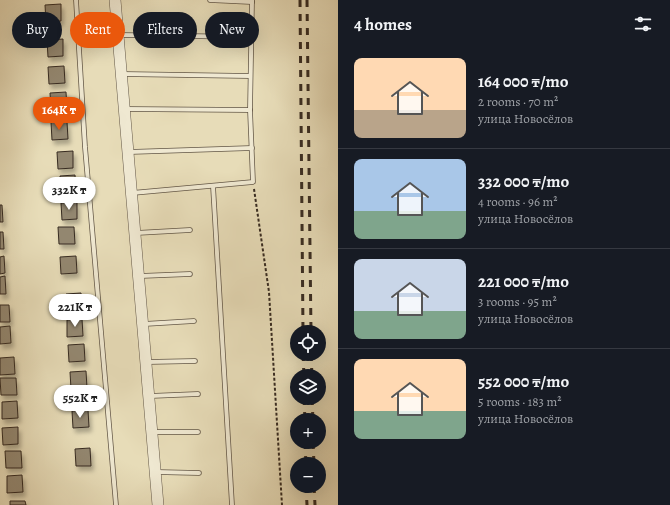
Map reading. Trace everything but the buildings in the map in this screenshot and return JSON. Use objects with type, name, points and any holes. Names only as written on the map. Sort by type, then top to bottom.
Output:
[{"type":"street","points":[[115,0],[116,12]]},
{"type":"street","points":[[119,48],[158,505]]},
{"type":"lane","points":[[76,0],[85,147],[116,505]]},
{"type":"lane","points":[[210,0],[252,1],[252,12]]},
{"type":"lane","points":[[125,35],[205,36]]},
{"type":"lane","points":[[132,193],[253,182],[250,110],[251,48]]},
{"type":"lane","points":[[122,74],[250,76]]},
{"type":"lane","points":[[125,109],[250,110]]},
{"type":"lane","points":[[129,152],[252,148]]},
{"type":"lane","points":[[213,186],[232,505]]},
{"type":"lane","points":[[136,233],[190,230]]},
{"type":"lane","points":[[139,276],[190,274]]},
{"type":"lane","points":[[143,324],[194,321]]},
{"type":"lane","points":[[146,362],[195,361]]},
{"type":"lane","points":[[149,396],[198,394]]},
{"type":"lane","points":[[152,432],[198,432]]},
{"type":"lane","points":[[156,472],[199,473]]},
{"type":"path","points":[[253,182],[269,292],[282,505]]},
{"type":"railway","points":[[300,0],[303,325]]},
{"type":"railway","points":[[307,0],[311,325]]},
{"type":"railway","points":[[303,361],[304,369]]},
{"type":"railway","points":[[311,361],[312,369]]},
{"type":"railway","points":[[304,405],[305,413]]},
{"type":"railway","points":[[312,405],[313,413]]},
{"type":"railway","points":[[305,449],[306,457]]},
{"type":"railway","points":[[313,449],[314,457]]},
{"type":"railway","points":[[306,493],[307,505]]},
{"type":"railway","points":[[314,493],[315,505]]}]
